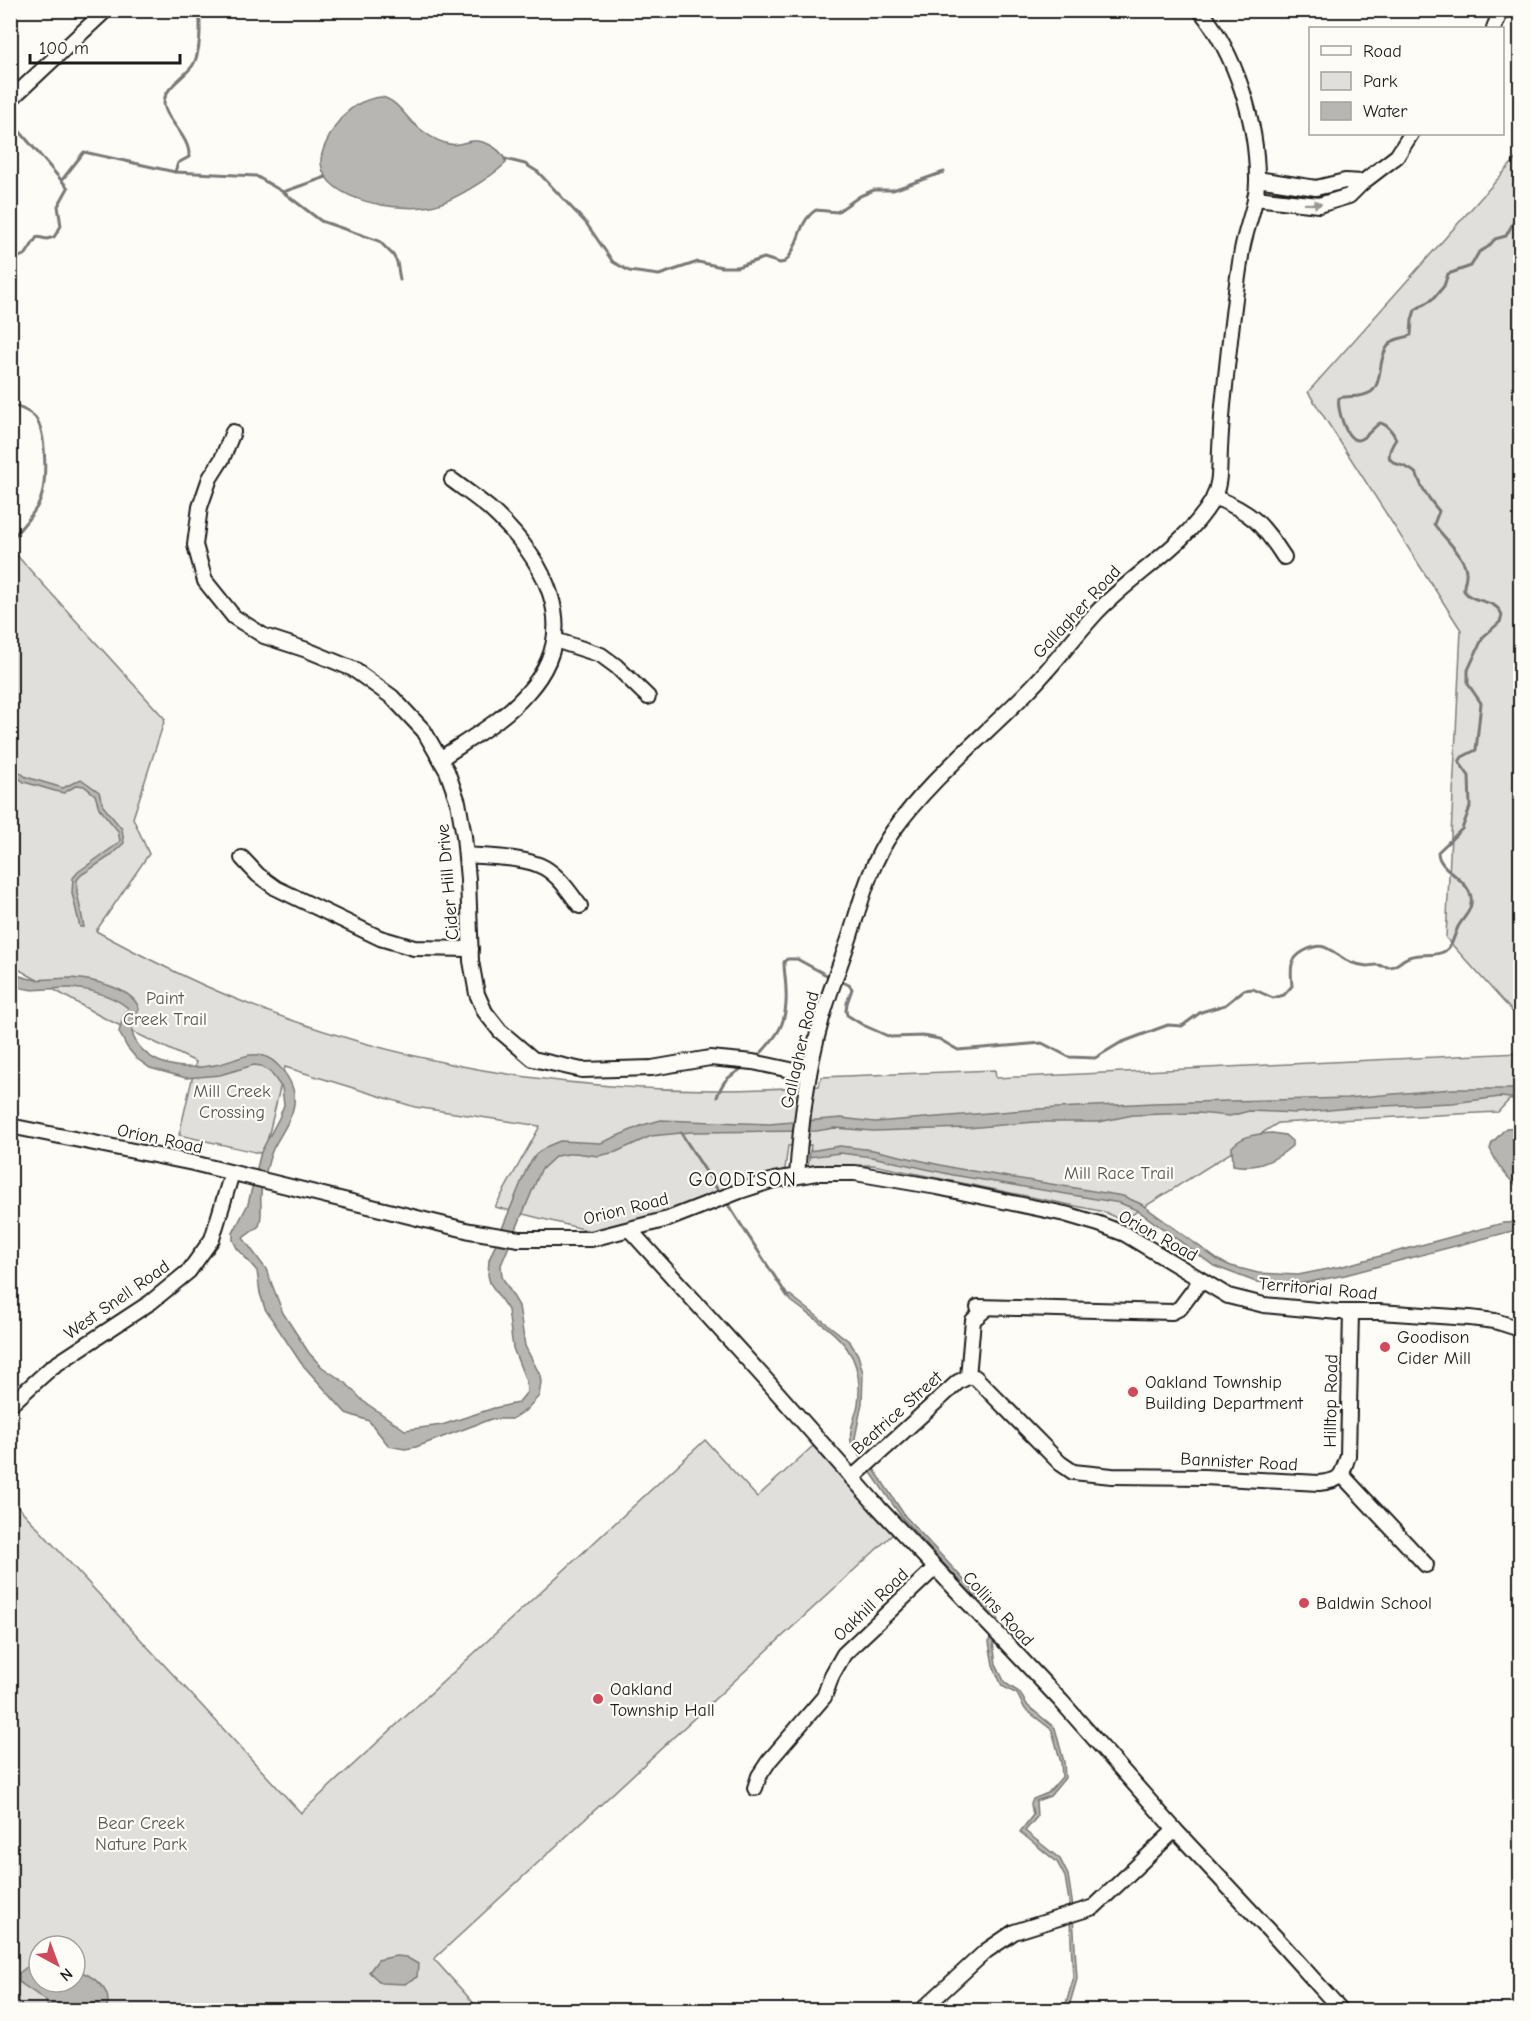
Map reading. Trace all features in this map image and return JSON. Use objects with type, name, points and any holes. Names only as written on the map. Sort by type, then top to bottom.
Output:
[{"type":"street","points":[[10,100],[106,10]]},
{"type":"street","name":"Gallagher Road","points":[[797,1176],[802,1112],[822,1017],[866,887],[891,834],[930,786],[1026,693],[1115,593],[1192,528],[1218,489],[1224,397],[1239,270],[1257,179],[1251,123],[1242,90],[1230,61],[1210,23],[1200,10]]},
{"type":"street","points":[[1494,27],[1501,10]]},
{"type":"street","points":[[1255,198],[1319,205],[1349,196],[1396,156],[1410,135]]},
{"type":"street","points":[[1257,179],[1316,188],[1345,181],[1363,182]]},
{"type":"street","name":"Cider Hill Drive","points":[[233,432],[222,459],[210,478],[200,507],[195,545],[205,580],[234,617],[264,636],[307,650],[353,669],[392,696],[424,731],[447,771],[458,801],[466,855],[471,961],[477,994],[485,1012],[500,1031],[533,1059],[582,1070],[652,1068],[710,1058],[753,1062],[809,1074]]},
{"type":"street","points":[[440,759],[511,709],[528,693],[545,669],[555,640],[556,626],[553,600],[538,563],[488,507],[452,480]]},
{"type":"street","points":[[1214,497],[1237,507],[1256,519],[1269,533],[1284,557]]},
{"type":"street","points":[[555,640],[601,655],[648,697]]},
{"type":"street","points":[[466,855],[531,862],[546,868],[565,886],[580,906]]},
{"type":"street","points":[[242,858],[258,875],[276,888],[380,938],[414,948],[471,950]]},
{"type":"street","name":"Orion Road","points":[[10,1126],[250,1177],[494,1236],[519,1239],[591,1239],[668,1219],[774,1180],[797,1176],[855,1173],[927,1185],[1065,1214],[1125,1234],[1201,1280]]},
{"type":"street","name":"West Snell Road","points":[[10,1406],[52,1367],[151,1302],[189,1271],[212,1239],[232,1173]]},
{"type":"street","name":"Collins Road","points":[[630,1230],[852,1478],[1068,1709],[1175,1830],[1341,2010]]},
{"type":"street","points":[[968,1377],[973,1320],[982,1308],[1172,1312],[1180,1308],[1201,1280]]},
{"type":"street","name":"Territorial Road","points":[[1201,1280],[1228,1296],[1264,1305],[1351,1312],[1425,1314],[1495,1321],[1521,1329]]},
{"type":"street","name":"Hilltop Road","points":[[1342,1475],[1348,1456],[1351,1312]]},
{"type":"street","name":"Beatrice Street","points":[[852,1478],[958,1382],[968,1377]]},
{"type":"street","name":"Bannister Road","points":[[968,1377],[975,1377],[1060,1463],[1072,1472],[1319,1483],[1337,1481],[1342,1475]]},
{"type":"street","points":[[1342,1475],[1426,1565]]},
{"type":"street","name":"Oakhill Road","points":[[755,1788],[759,1776],[769,1761],[824,1697],[832,1675],[844,1654],[935,1568]]},
{"type":"street","points":[[922,2010],[986,1952],[1014,1932],[1094,1907],[1175,1830]]},
{"type":"green space","points":[[1520,154],[1520,1020],[1446,938],[1461,630],[1308,392]]},
{"type":"green space","points":[[12,550],[165,719],[133,818],[149,854],[96,931],[197,982],[301,1024],[373,1046],[446,1063],[520,1076],[594,1085],[669,1089],[744,1090],[819,1086],[821,1077],[995,1070],[996,1078],[1520,1053],[1520,1099],[1509,1100],[1498,1112],[1278,1123],[1122,1221],[1105,1212],[873,1165],[808,1166],[811,1145],[788,1146],[785,1169],[663,1214],[599,1233],[495,1207],[540,1126],[415,1107],[285,1067],[264,1154],[179,1135],[196,1062],[100,1016],[11,965],[10,552]]},
{"type":"green space","name":"Bear Creek Nature Park","points":[[705,1440],[757,1497],[813,1446],[893,1534],[434,1959],[480,2010],[11,2010],[10,1498],[301,1813]]},
{"type":"water","points":[[381,97],[395,104],[417,126],[437,140],[453,145],[473,141],[483,142],[498,150],[506,163],[470,189],[431,206],[384,205],[349,195],[335,187],[325,176],[321,163],[322,153],[331,133],[345,114],[361,103]]},
{"type":"water","points":[[11,765],[26,777],[63,788],[81,779],[99,792],[103,806],[122,829],[124,843],[77,880],[84,927],[80,927],[72,893],[73,878],[120,841],[118,831],[99,808],[95,795],[84,786],[77,785],[64,793],[55,791],[24,782],[11,772]]},
{"type":"water","points":[[10,967],[12,972],[26,978],[89,980],[129,995],[139,1009],[132,1027],[133,1036],[147,1054],[166,1064],[199,1067],[259,1055],[268,1058],[281,1068],[292,1086],[293,1111],[268,1162],[261,1190],[259,1226],[243,1238],[266,1269],[283,1313],[309,1353],[322,1367],[346,1383],[363,1401],[405,1430],[442,1425],[494,1408],[518,1403],[527,1392],[526,1381],[513,1348],[508,1310],[490,1283],[489,1260],[527,1168],[536,1154],[560,1141],[601,1143],[661,1120],[769,1124],[841,1118],[875,1122],[1039,1109],[1153,1103],[1348,1098],[1452,1089],[1520,1089],[1520,1099],[1500,1097],[1453,1103],[1296,1113],[1249,1111],[1230,1116],[1198,1113],[1133,1115],[1099,1122],[1035,1122],[967,1128],[873,1131],[835,1128],[816,1131],[691,1132],[651,1136],[616,1152],[598,1156],[575,1153],[556,1156],[541,1170],[501,1265],[502,1277],[519,1306],[525,1346],[540,1375],[539,1396],[525,1411],[512,1419],[491,1419],[405,1449],[389,1446],[369,1421],[346,1413],[301,1363],[265,1309],[257,1271],[233,1240],[233,1233],[248,1204],[261,1152],[284,1105],[282,1088],[271,1073],[261,1066],[254,1065],[220,1075],[186,1078],[150,1068],[136,1058],[119,1032],[128,1008],[109,997],[86,990],[71,988],[32,990],[18,987],[11,983]]},
{"type":"water","points":[[1520,1127],[1520,1188],[1503,1171],[1490,1149],[1492,1143],[1506,1128]]},
{"type":"water","points":[[1272,1133],[1285,1135],[1292,1141],[1292,1146],[1265,1163],[1250,1166],[1233,1165],[1232,1147],[1236,1143],[1250,1136]]},
{"type":"water","points":[[840,1146],[873,1150],[954,1168],[1123,1196],[1141,1204],[1218,1260],[1258,1273],[1298,1275],[1343,1266],[1503,1223],[1520,1222],[1520,1229],[1345,1275],[1299,1284],[1256,1282],[1214,1266],[1137,1210],[1120,1203],[953,1175],[872,1157],[840,1153],[809,1157],[810,1151]]},
{"type":"water","points":[[790,1295],[850,1342],[858,1355],[863,1373],[862,1403],[856,1442],[905,1516],[997,1616],[993,1642],[996,1664],[1005,1683],[1019,1692],[1028,1706],[1055,1728],[1064,1762],[1065,1778],[1050,1796],[1036,1801],[1037,1817],[1025,1831],[1060,1859],[1068,1875],[1077,1979],[1068,2010],[1064,2010],[1073,1979],[1069,1901],[1065,1877],[1057,1862],[1020,1832],[1033,1815],[1031,1804],[1033,1799],[1048,1793],[1062,1777],[1061,1763],[1052,1730],[1025,1709],[1017,1694],[1002,1686],[993,1665],[989,1642],[994,1618],[903,1519],[852,1445],[852,1424],[858,1404],[857,1368],[842,1342],[791,1301],[788,1297]]},
{"type":"water","points":[[396,1956],[406,1957],[418,1964],[417,1977],[405,1984],[381,1983],[369,1972],[378,1960]]},
{"type":"water","points":[[27,1967],[27,1988],[19,1982],[19,1973]]},
{"type":"water","points":[[87,1974],[105,1990],[108,2003],[105,2010],[50,2010],[45,2000],[36,1994],[87,1994]]},
{"type":"waterway","points":[[175,172],[178,163],[189,157],[188,150],[186,142],[168,115],[164,102],[168,92],[195,60],[200,39],[198,10]]},
{"type":"waterway","points":[[10,120],[68,188],[58,206],[61,226],[54,237],[47,239],[37,237],[26,254],[10,261]]},
{"type":"waterway","points":[[62,180],[84,152],[175,172],[256,176],[283,192],[321,221],[379,241],[397,262],[400,280]]},
{"type":"waterway","points":[[505,159],[525,164],[538,172],[586,223],[613,262],[629,271],[659,275],[698,262],[722,267],[737,267],[764,258],[780,263],[785,262],[794,249],[805,221],[816,210],[837,212],[860,196],[874,190],[893,190],[944,172]]},
{"type":"waterway","points":[[283,192],[326,177]]},
{"type":"waterway","points":[[838,980],[852,989],[847,1003],[847,1015],[890,1037],[924,1036],[939,1039],[958,1050],[1042,1043],[1069,1057],[1095,1058],[1120,1043],[1157,1029],[1168,1025],[1182,1026],[1201,1012],[1225,1005],[1244,990],[1253,989],[1273,998],[1284,995],[1292,986],[1291,970],[1295,958],[1310,948],[1324,947],[1357,964],[1389,967],[1409,957],[1437,954],[1448,949],[1469,910],[1471,896],[1462,882],[1444,865],[1438,852],[1462,829],[1470,807],[1469,776],[1459,762],[1462,757],[1476,750],[1481,703],[1468,684],[1468,670],[1483,637],[1500,622],[1502,615],[1495,606],[1473,598],[1464,591],[1465,566],[1458,553],[1434,524],[1439,511],[1426,494],[1416,474],[1394,463],[1389,456],[1396,439],[1391,431],[1380,423],[1363,438],[1357,440],[1353,438],[1343,422],[1339,398],[1363,395],[1375,388],[1384,353],[1393,341],[1411,335],[1415,310],[1434,298],[1444,286],[1448,274],[1471,266],[1479,252],[1495,239],[1506,236],[1520,210]]},
{"type":"waterway","points":[[10,404],[35,417],[42,434],[45,458],[44,483],[40,501],[15,535]]},
{"type":"waterway","points":[[755,1059],[775,1037],[783,1021],[786,1002],[784,962],[787,959],[797,959],[832,978]]},
{"type":"waterway","points":[[717,1097],[725,1081],[745,1066]]},
{"type":"waterway","points":[[681,1133],[721,1195]]},
{"type":"waterway","points":[[725,1200],[788,1297]]},
{"type":"place","name":"Goodison Cider Mill","points":[[1385,1347]]},
{"type":"place","name":"Oakland Township Building Department","points":[[1133,1392]]},
{"type":"place","name":"Baldwin School","points":[[1304,1603]]},
{"type":"place","name":"Oakland Township Hall","points":[[598,1699]]},
{"type":"district","name":"GOODISON","points":[[743,1179]]},
{"type":"park label","name":"Paint Creek Trail","points":[[165,1008]]},
{"type":"park label","name":"Mill Creek Crossing","points":[[232,1101]]},
{"type":"park label","name":"Mill Race Trail","points":[[1119,1173]]}]
